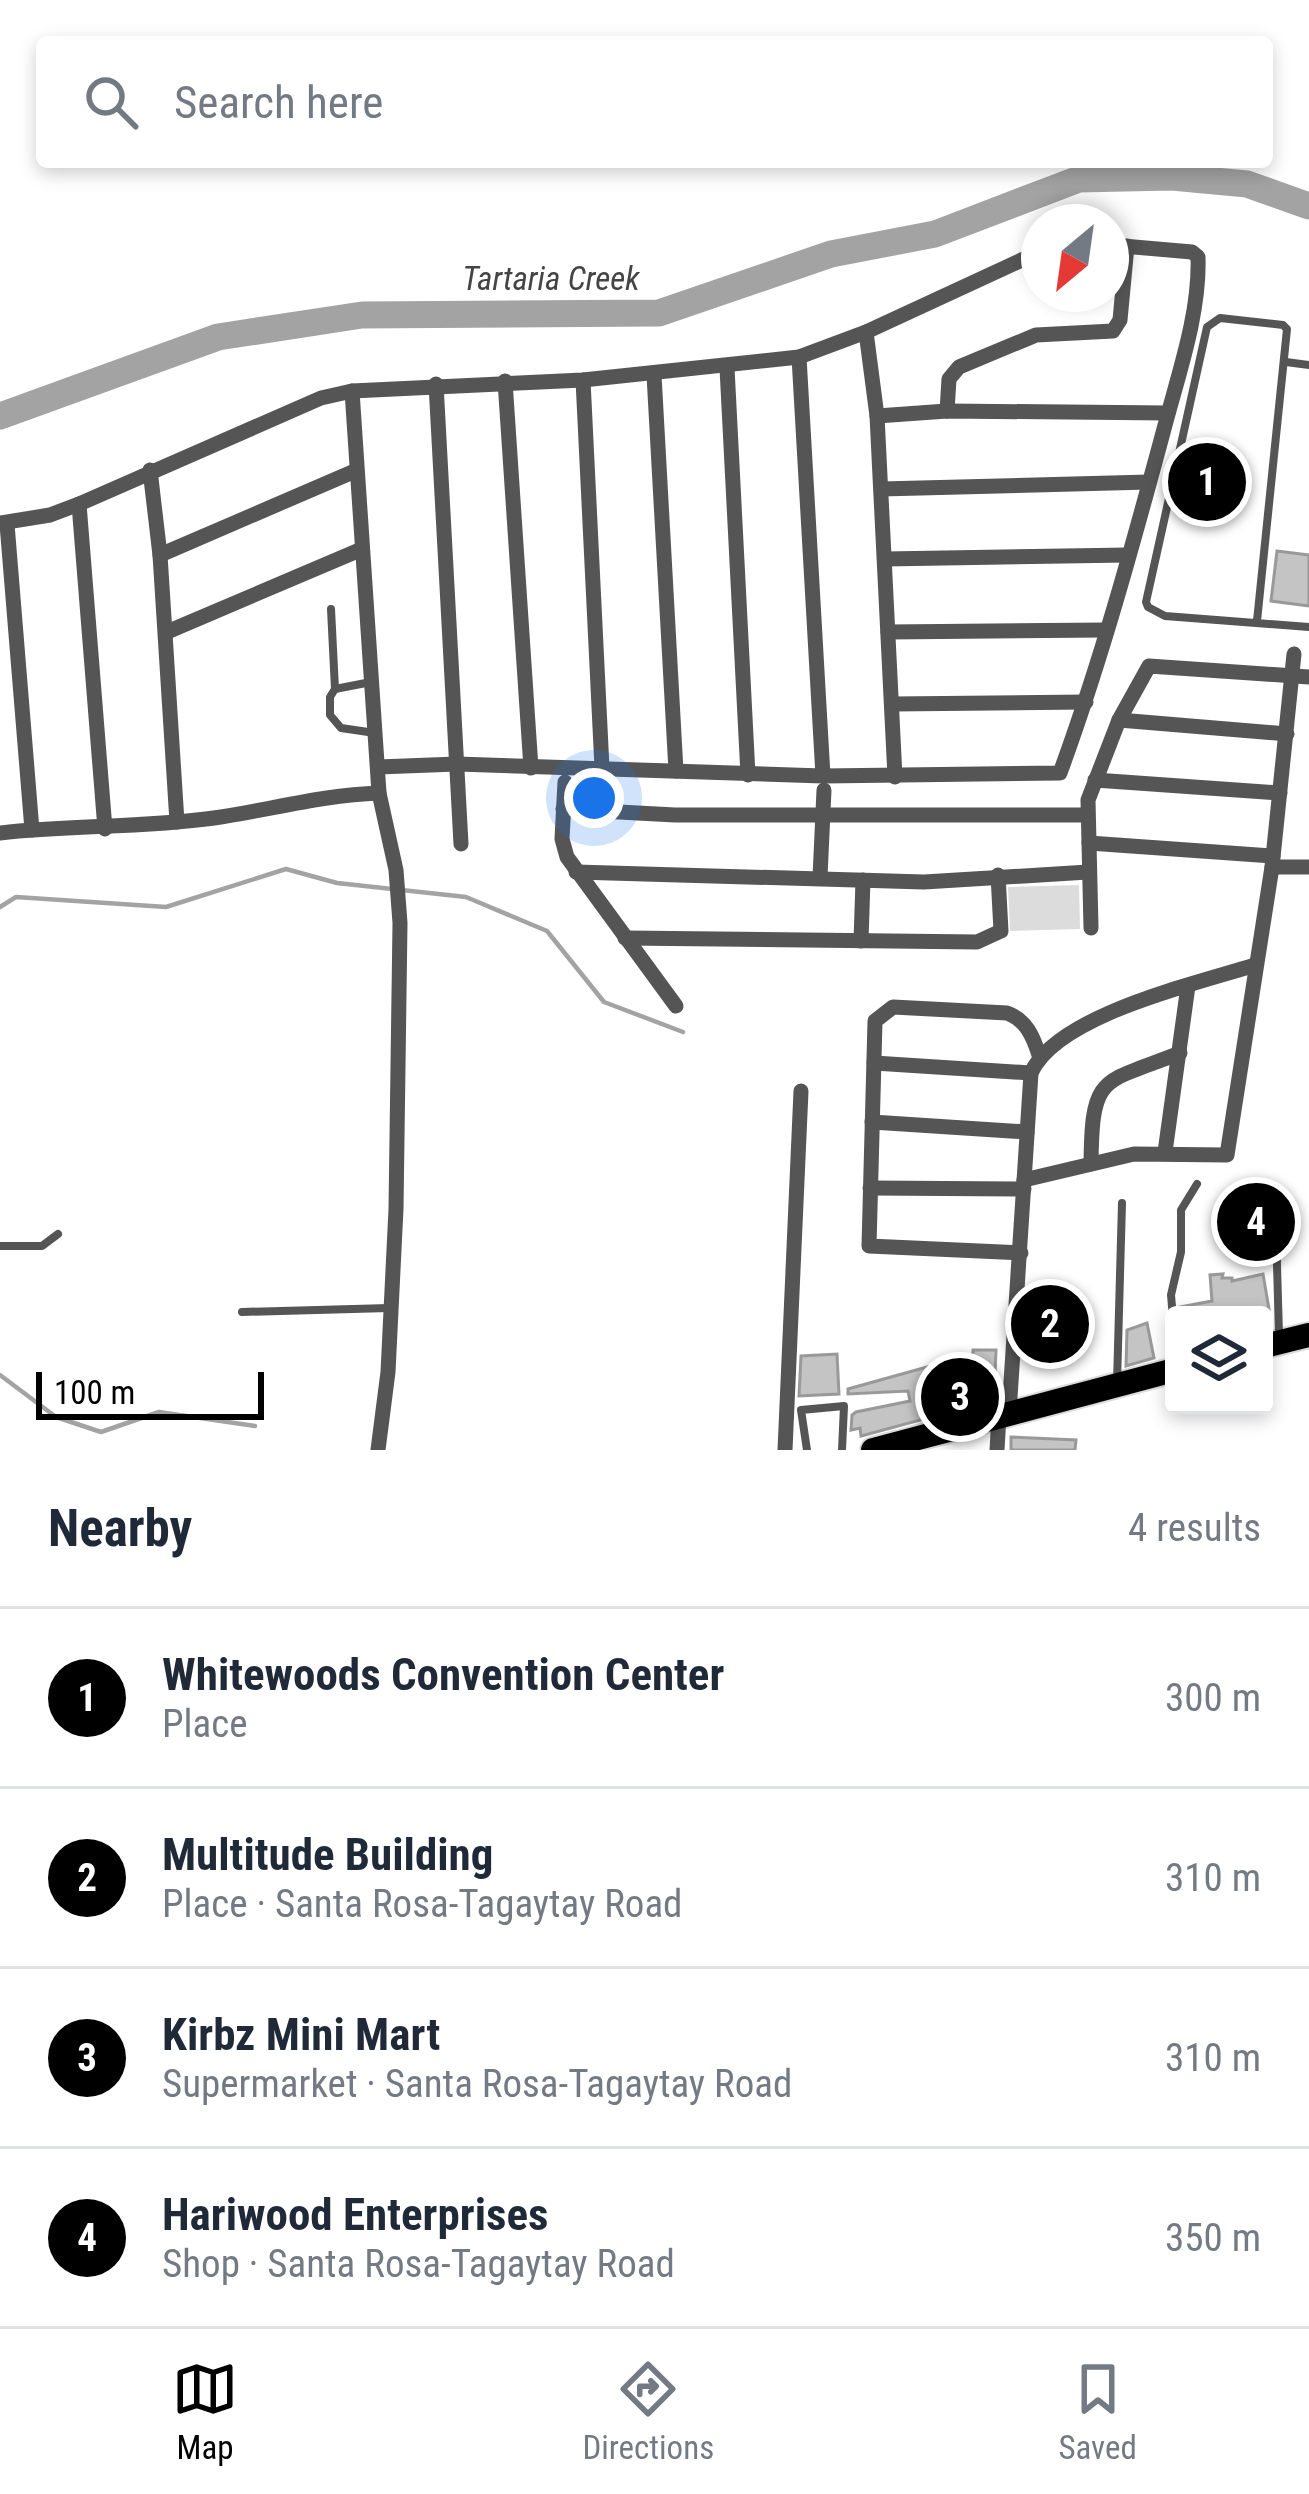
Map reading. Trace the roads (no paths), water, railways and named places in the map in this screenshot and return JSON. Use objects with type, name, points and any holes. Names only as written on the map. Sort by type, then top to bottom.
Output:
[{"type":"main road","points":[[1273,1344],[1309,1334]]},
{"type":"main road","points":[[885,1448],[1165,1372]]},
{"type":"street","points":[[378,767],[602,768],[823,783],[1060,773],[1086,702],[1189,329],[1198,257],[1186,250],[1129,247]]},
{"type":"street","points":[[32,830],[3,524],[79,504],[321,398],[436,384],[654,375],[799,357],[1021,261]]},
{"type":"street","points":[[947,411],[949,379],[959,368],[1036,335],[1113,331],[1120,312]]},
{"type":"street","points":[[866,332],[877,416],[895,777]]},
{"type":"street","points":[[799,357],[823,783],[820,878]]},
{"type":"street","points":[[727,368],[748,776]]},
{"type":"street","points":[[654,375],[676,771]]},
{"type":"street","points":[[583,380],[602,768]]},
{"type":"street","points":[[505,381],[531,768]]},
{"type":"street","points":[[436,384],[461,844]]},
{"type":"street","points":[[352,391],[379,793],[396,870],[400,923],[396,1209],[388,1372],[378,1450]]},
{"type":"street","points":[[877,416],[947,411],[1168,413]]},
{"type":"street","points":[[150,470],[177,822]]},
{"type":"street","points":[[160,555],[355,471]]},
{"type":"street","points":[[881,489],[1149,482]]},
{"type":"street","points":[[79,504],[105,829]]},
{"type":"street","points":[[166,632],[362,549]]},
{"type":"street","points":[[885,559],[1128,555]]},
{"type":"street","points":[[888,632],[1106,629]]},
{"type":"street","points":[[870,1187],[1024,1185],[1134,1154],[1227,1155],[1287,734],[1300,677],[1294,654]]},
{"type":"street","points":[[1091,928],[1087,814],[1095,779],[1119,720],[1149,667],[1300,677]]},
{"type":"street","points":[[893,704],[1086,702]]},
{"type":"street","points":[[1119,720],[1287,734]]},
{"type":"street","points":[[1095,779],[1280,793]]},
{"type":"street","points":[[565,782],[563,847],[576,872],[676,1006]]},
{"type":"street","points":[[0,833],[177,822],[298,800],[379,793]]},
{"type":"street","points":[[563,809],[1087,814]]},
{"type":"street","points":[[1089,843],[1309,867]]},
{"type":"street","points":[[576,872],[924,882],[1088,872]]},
{"type":"street","points":[[625,938],[977,942],[1001,931],[998,875]]},
{"type":"street","points":[[861,941],[863,880]]},
{"type":"street","points":[[997,1450],[1021,1253],[1031,1073],[1039,1054],[1075,1027],[1255,965]]},
{"type":"street","points":[[1165,1152],[1188,986]]},
{"type":"street","points":[[1021,1253],[868,1246],[874,1021],[893,1007],[1007,1013],[1031,1033],[1039,1054]]},
{"type":"street","points":[[1091,1164],[1094,1105],[1108,1082],[1180,1054]]},
{"type":"street","points":[[874,1063],[1031,1073]]},
{"type":"street","points":[[785,1450],[801,1091]]},
{"type":"street","points":[[872,1122],[1027,1132]]},
{"type":"lane","points":[[1257,621],[1287,329],[1220,318],[1207,326],[1146,602],[1165,616],[1309,627]]},
{"type":"lane","points":[[1286,362],[1309,365]]},
{"type":"lane","points":[[331,609],[333,723],[376,734]]},
{"type":"lane","points":[[335,689],[373,682]]},
{"type":"lane","points":[[1172,1306],[1181,1252],[1181,1210],[1197,1184]]},
{"type":"lane","points":[[1117,1384],[1122,1203]]},
{"type":"lane","points":[[1229,1205],[1267,1220],[1276,1229],[1273,1315]]},
{"type":"lane","points":[[0,1246],[42,1246],[58,1234]]},
{"type":"lane","points":[[242,1312],[389,1308]]},
{"type":"lane","points":[[807,1450],[801,1410],[844,1406],[842,1450]]},
{"type":"waterway","name":"Tartaria Creek","points":[[0,416],[218,337],[362,315],[659,313],[831,254],[935,234],[1079,179],[1172,177],[1247,184],[1309,206]]},
{"type":"waterway","points":[[0,907],[16,897],[166,907],[286,869],[337,883],[466,897],[547,931],[604,1002],[683,1032]]},
{"type":"waterway","points":[[0,1375],[56,1417],[101,1432],[159,1412],[255,1426]]},
{"type":"place","name":"Whitewoods Convention Center","points":[[1207,482]]},
{"type":"place","name":"Hariwood Enterprises","points":[[1256,1222]]},
{"type":"place","name":"Multitude Building","points":[[1050,1324]]},
{"type":"place","name":"Kirbz Mini Mart","points":[[960,1397]]}]
